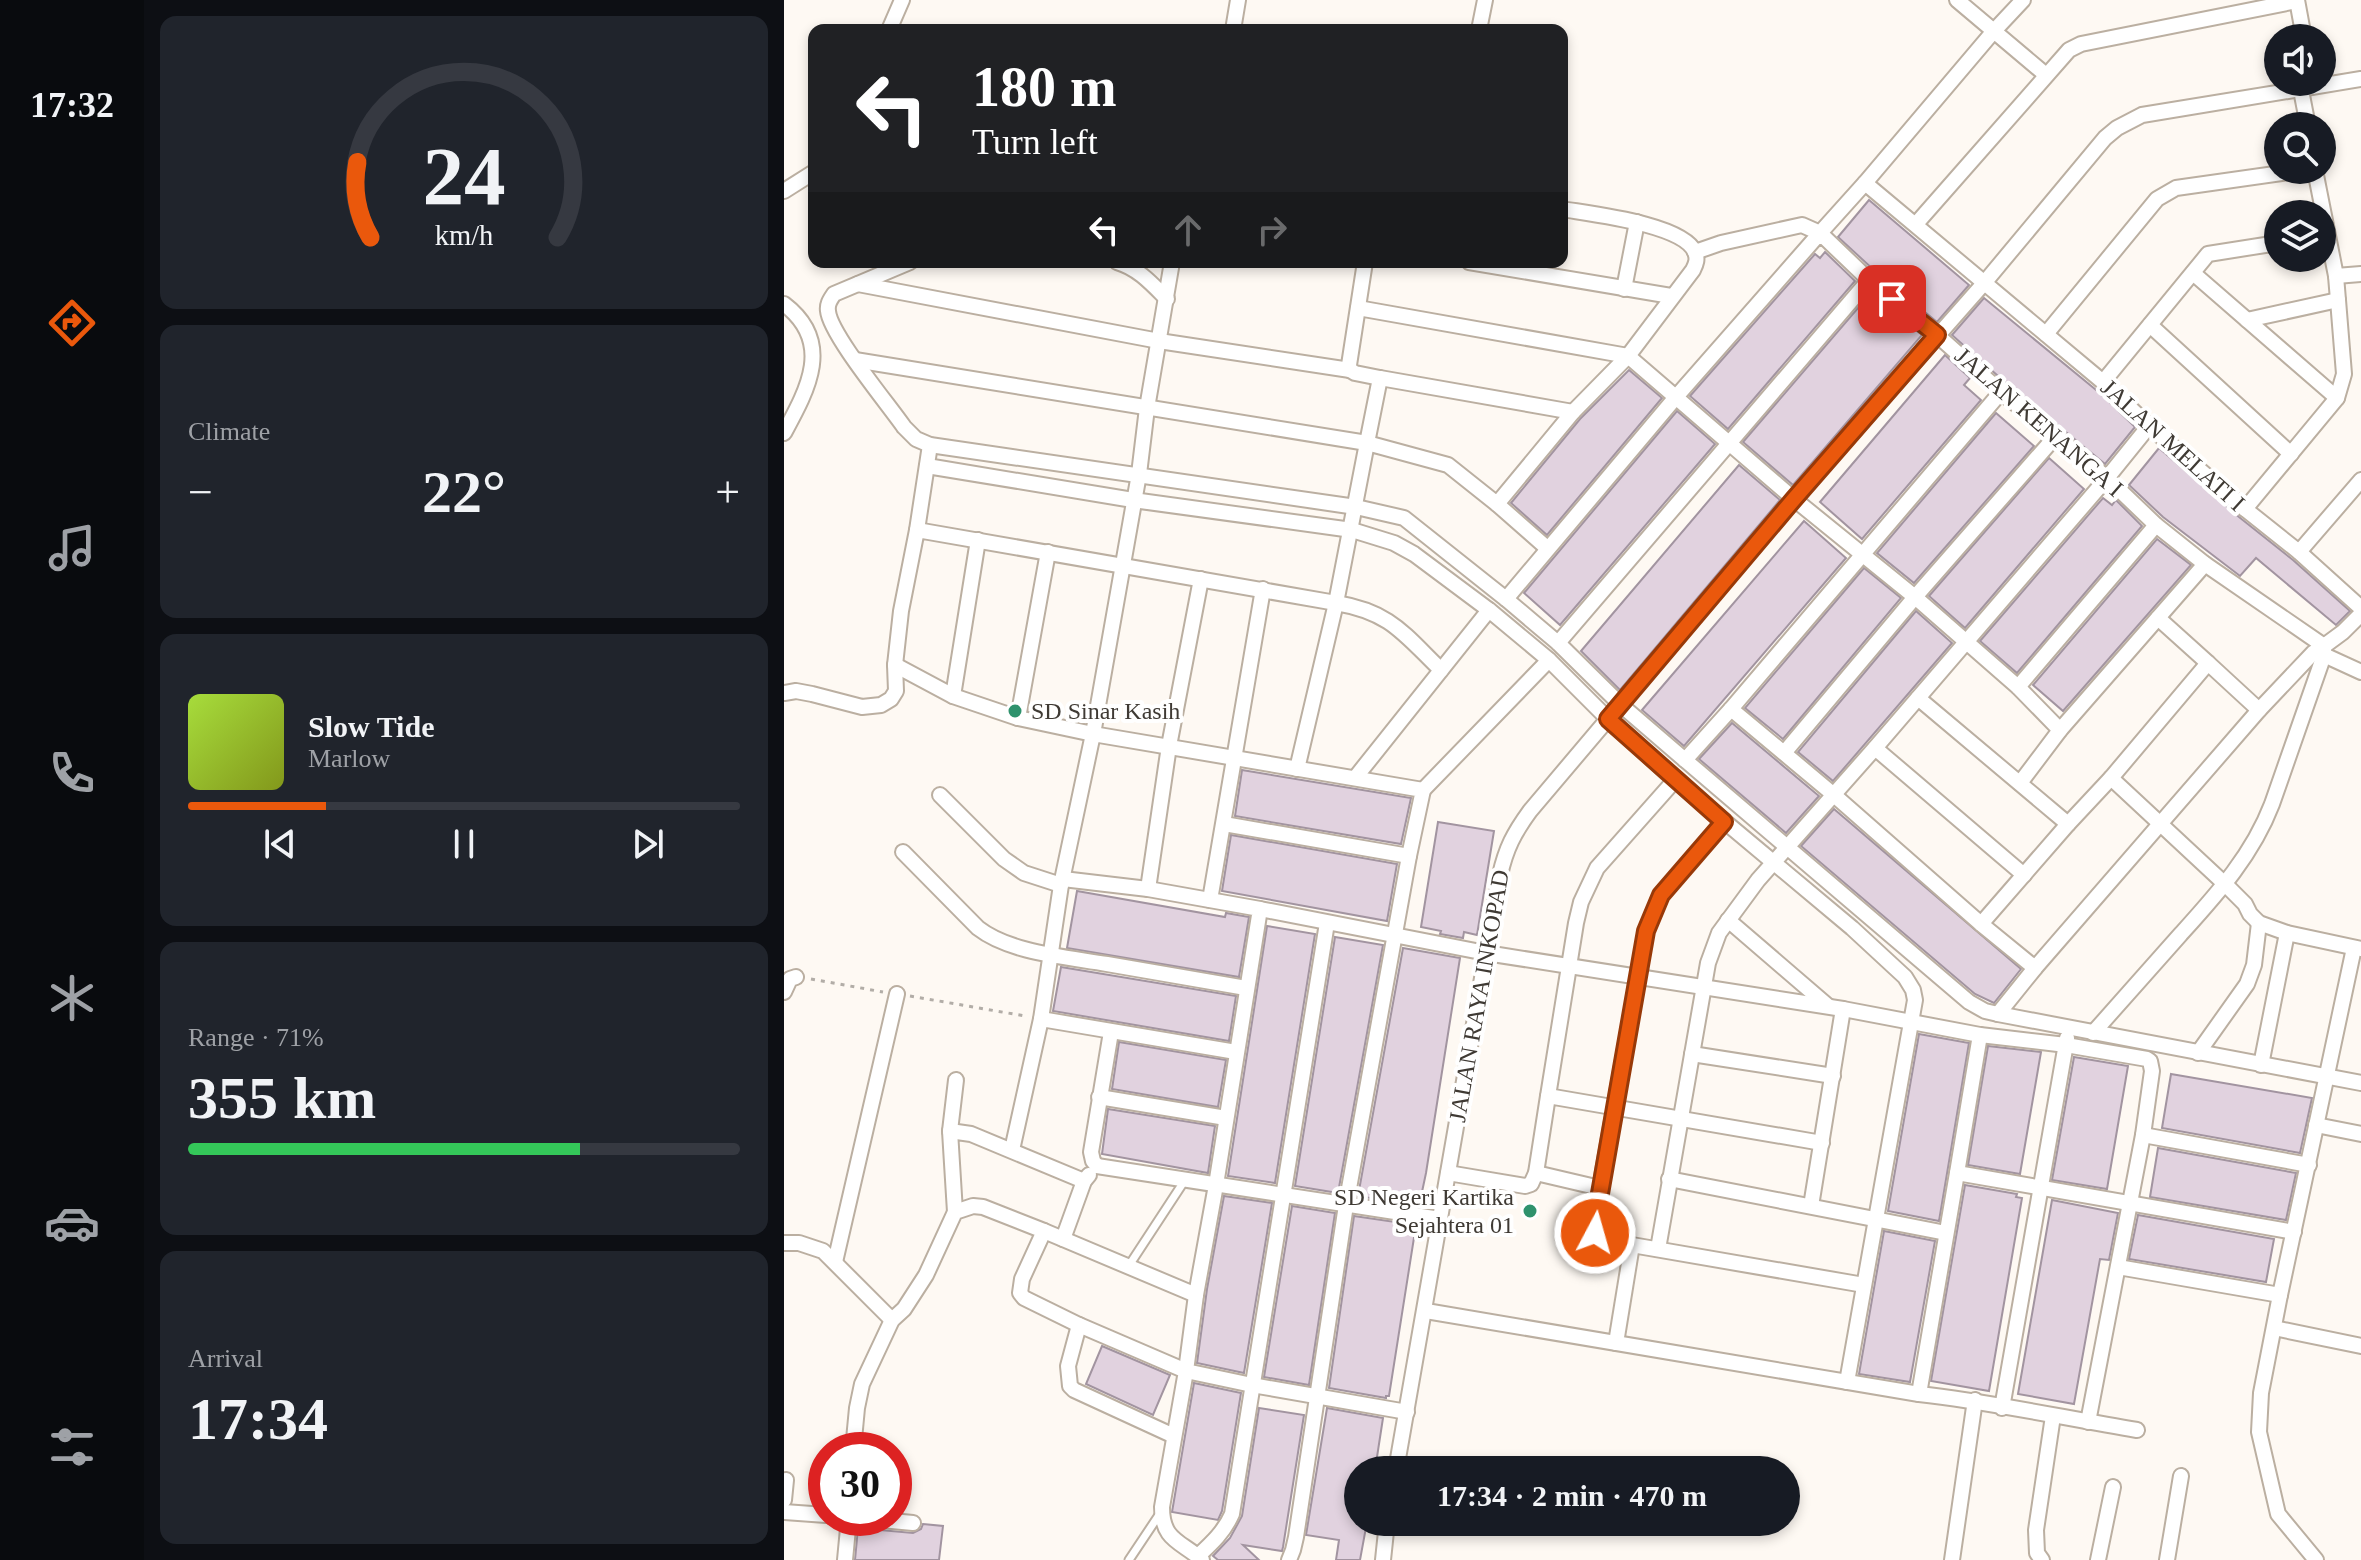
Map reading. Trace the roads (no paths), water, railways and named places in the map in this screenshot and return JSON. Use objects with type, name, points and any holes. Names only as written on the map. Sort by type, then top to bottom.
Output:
[{"type":"street","points":[[892,24],[902,0]]},
{"type":"street","points":[[1234,24],[1238,0]]},
{"type":"street","points":[[1480,24],[1485,0]]},
{"type":"street","points":[[1957,0],[2046,75]]},
{"type":"street","points":[[1506,599],[1676,397],[2023,0]]},
{"type":"street","points":[[1916,224],[2069,50],[2081,44],[2297,0],[2301,24]]},
{"type":"street","name":"JALAN RAYA INKOPAD","points":[[2336,82],[2361,79]]},
{"type":"street","name":"JALAN RAYA INKOPAD","points":[[1399,1456],[1500,875],[1510,841],[1530,811],[1794,499],[1985,282],[2105,138],[2142,115],[2264,94]]},
{"type":"street","points":[[784,191],[808,176]]},
{"type":"street","points":[[2046,334],[2157,199],[2176,188],[2264,176]]},
{"type":"street","name":"JALAN MELATI I","points":[[1865,183],[2103,382],[2149,426],[2299,552],[2361,611]]},
{"type":"street","points":[[1497,504],[1573,412],[1628,356],[1697,262],[1695,252],[1680,237],[1637,222],[1568,210]]},
{"type":"street","points":[[1624,289],[1637,222]]},
{"type":"street","points":[[1695,252],[1802,225],[1820,233]]},
{"type":"street","name":"JALAN KENANGA I","points":[[1820,233],[1869,280],[2107,478],[2156,525],[2324,650]]},
{"type":"street","points":[[2103,382],[2208,254],[2264,245]]},
{"type":"street","points":[[896,268],[834,294],[828,304],[828,313],[855,360],[916,439],[930,445],[1356,507],[1404,518],[1558,643],[1621,705],[1969,1002],[1985,1011],[2069,1029],[2361,1083]]},
{"type":"street","points":[[1132,268],[1167,299]]},
{"type":"street","points":[[1012,1150],[1041,1019],[1062,882],[1093,734],[1171,268]]},
{"type":"street","points":[[1350,370],[1364,268]]},
{"type":"street","points":[[1503,268],[1671,296]]},
{"type":"street","points":[[2245,509],[2337,398],[2344,374],[2335,272]]},
{"type":"street","points":[[2193,273],[2337,398]]},
{"type":"street","points":[[2336,276],[2361,274]]},
{"type":"street","points":[[1558,643],[1869,280]]},
{"type":"street","points":[[857,284],[1159,341],[1350,370],[1573,412]]},
{"type":"street","points":[[2247,320],[2338,300]]},
{"type":"street","points":[[784,304],[804,325],[813,354],[809,385],[784,433]]},
{"type":"street","points":[[1358,308],[1628,356],[1794,499],[1915,597],[2018,687],[2060,730]]},
{"type":"street","points":[[2150,325],[2291,454]]},
{"type":"street","points":[[855,360],[1367,443],[1448,465],[1547,548]]},
{"type":"street","points":[[1297,769],[1352,530],[1380,378]]},
{"type":"street","points":[[1685,760],[2001,392]]},
{"type":"street","points":[[1658,1249],[1712,947],[1728,920],[2149,426]]},
{"type":"street","points":[[1784,753],[2055,437]]},
{"type":"street","points":[[784,693],[796,691],[862,707],[881,705],[891,699],[896,691],[895,665],[901,611],[930,445]]},
{"type":"street","points":[[927,466],[1133,500],[1352,530],[1394,543],[1414,554],[1489,610],[1549,660],[1675,780],[1852,928],[1905,977],[1915,1000],[1847,1382]]},
{"type":"street","points":[[2299,552],[2361,480]]},
{"type":"street","points":[[2018,687],[2156,525]]},
{"type":"street","points":[[917,530],[1263,589],[1371,611],[1387,619],[1441,670]]},
{"type":"street","points":[[953,696],[978,540]]},
{"type":"street","points":[[1018,718],[1048,552]]},
{"type":"street","points":[[2020,783],[2060,730],[2205,564]]},
{"type":"street","points":[[1148,889],[1169,746],[1201,579]]},
{"type":"street","points":[[1210,900],[1263,589]]},
{"type":"street","points":[[1355,778],[1489,610]]},
{"type":"street","points":[[2093,1033],[2226,885],[2247,855],[2265,822],[2324,650],[2361,611]]},
{"type":"street","points":[[2158,618],[2259,710]]},
{"type":"street","points":[[1998,1014],[2159,824],[2313,653],[2324,650],[2361,672]]},
{"type":"street","points":[[1289,1560],[1296,1537],[1346,1205],[1423,790],[1549,660]]},
{"type":"street","points":[[1981,924],[2208,663]]},
{"type":"street","points":[[895,665],[953,696],[1018,718],[1093,734],[1423,790]]},
{"type":"street","points":[[1918,698],[2068,824]]},
{"type":"street","points":[[1731,709],[2035,968]]},
{"type":"street","points":[[1875,748],[2024,875]]},
{"type":"street","points":[[2111,778],[2226,885],[2259,923],[2287,933],[2357,948],[2326,1077],[2261,1393],[2259,1432],[2278,1514],[2316,1560]]},
{"type":"street","points":[[1448,1173],[1525,1186],[1531,1184],[1536,1173],[1581,902],[1597,868],[1675,780]]},
{"type":"street","points":[[940,795],[1004,859],[1024,873],[1062,882],[1148,889],[1486,953],[1837,1008],[1980,1035],[2145,1058],[2150,1061],[2152,1071],[2143,1135],[2088,1422]]},
{"type":"street","points":[[1724,822],[1661,895],[1646,931],[1600,1188],[1595,1233],[1600,1238],[1632,1245],[1864,1285]]},
{"type":"street","points":[[1224,824],[1409,856]]},
{"type":"street","points":[[903,852],[987,936],[1050,954],[1246,988]]},
{"type":"street","points":[[1260,909],[1162,1512],[1162,1523],[1167,1534],[1200,1558],[1227,1526],[1232,1514],[1327,923]]},
{"type":"street","points":[[1728,920],[1837,1008]]},
{"type":"street","points":[[2198,1053],[2247,984],[2254,965],[2259,923]]},
{"type":"street","points":[[2261,1065],[2287,933]]},
{"type":"street","points":[[784,992],[790,979],[796,977]]},
{"type":"street","points":[[835,1262],[897,994]]},
{"type":"street","points":[[1811,1206],[1833,1076],[1837,1008]]},
{"type":"street","points":[[1041,1019],[1236,1052]]},
{"type":"street","points":[[2002,1408],[2069,1029]]},
{"type":"street","points":[[1111,1032],[1091,1152],[1097,1166],[1440,1219]]},
{"type":"street","points":[[1919,1394],[1980,1035]]},
{"type":"street","points":[[1692,1054],[1833,1076]]},
{"type":"street","points":[[855,1432],[862,1384],[892,1320],[904,1309],[926,1275],[955,1212],[950,1131],[956,1080]]},
{"type":"street","points":[[1548,1096],[1822,1143]]},
{"type":"street","points":[[1099,1097],[1226,1118]]},
{"type":"street","points":[[2316,1125],[2361,1134]]},
{"type":"street","points":[[950,1131],[962,1131],[1084,1181]]},
{"type":"street","points":[[2143,1135],[2309,1165]]},
{"type":"street","points":[[1063,1239],[1084,1181],[1097,1166]]},
{"type":"street","points":[[1536,1173],[1600,1188]]},
{"type":"street","points":[[1957,1173],[2294,1232]]},
{"type":"street","points":[[1669,1179],[1946,1233]]},
{"type":"street","points":[[955,1212],[973,1206],[983,1207],[1196,1295]]},
{"type":"street","points":[[1044,1231],[1022,1279],[1020,1293],[1024,1298],[1186,1371],[1407,1412]]},
{"type":"street","points":[[784,1243],[811,1246],[823,1251],[892,1320]]},
{"type":"street","points":[[1616,1343],[1632,1245]]},
{"type":"street","points":[[2118,1267],[2280,1295]]},
{"type":"street","points":[[1426,1311],[1919,1394],[1975,1400],[2002,1408],[2137,1430]]},
{"type":"street","points":[[1079,1325],[1068,1366],[1070,1386],[1174,1436]]},
{"type":"street","points":[[2274,1328],[2361,1346]]},
{"type":"street","points":[[1952,1560],[1975,1400]]},
{"type":"street","points":[[2042,1560],[2037,1553],[2036,1530],[2053,1416]]},
{"type":"street","points":[[2167,1560],[2181,1476]]},
{"type":"street","points":[[784,1500],[786,1480]]},
{"type":"street","points":[[2098,1560],[2113,1487]]},
{"type":"street","points":[[784,1512],[808,1514]]},
{"type":"street","points":[[845,1560],[847,1536]]},
{"type":"street","points":[[1383,1560],[1384,1536]]},
{"type":"lane","points":[[1128,1267],[1185,1180]]},
{"type":"lane","points":[[1129,1560],[1162,1512]]},
{"type":"place","name":"SD Sinar Kasih","points":[[1015,711]]},
{"type":"place","name":"SD Negeri Kartika Sejahtera 01","points":[[1530,1211]]}]
